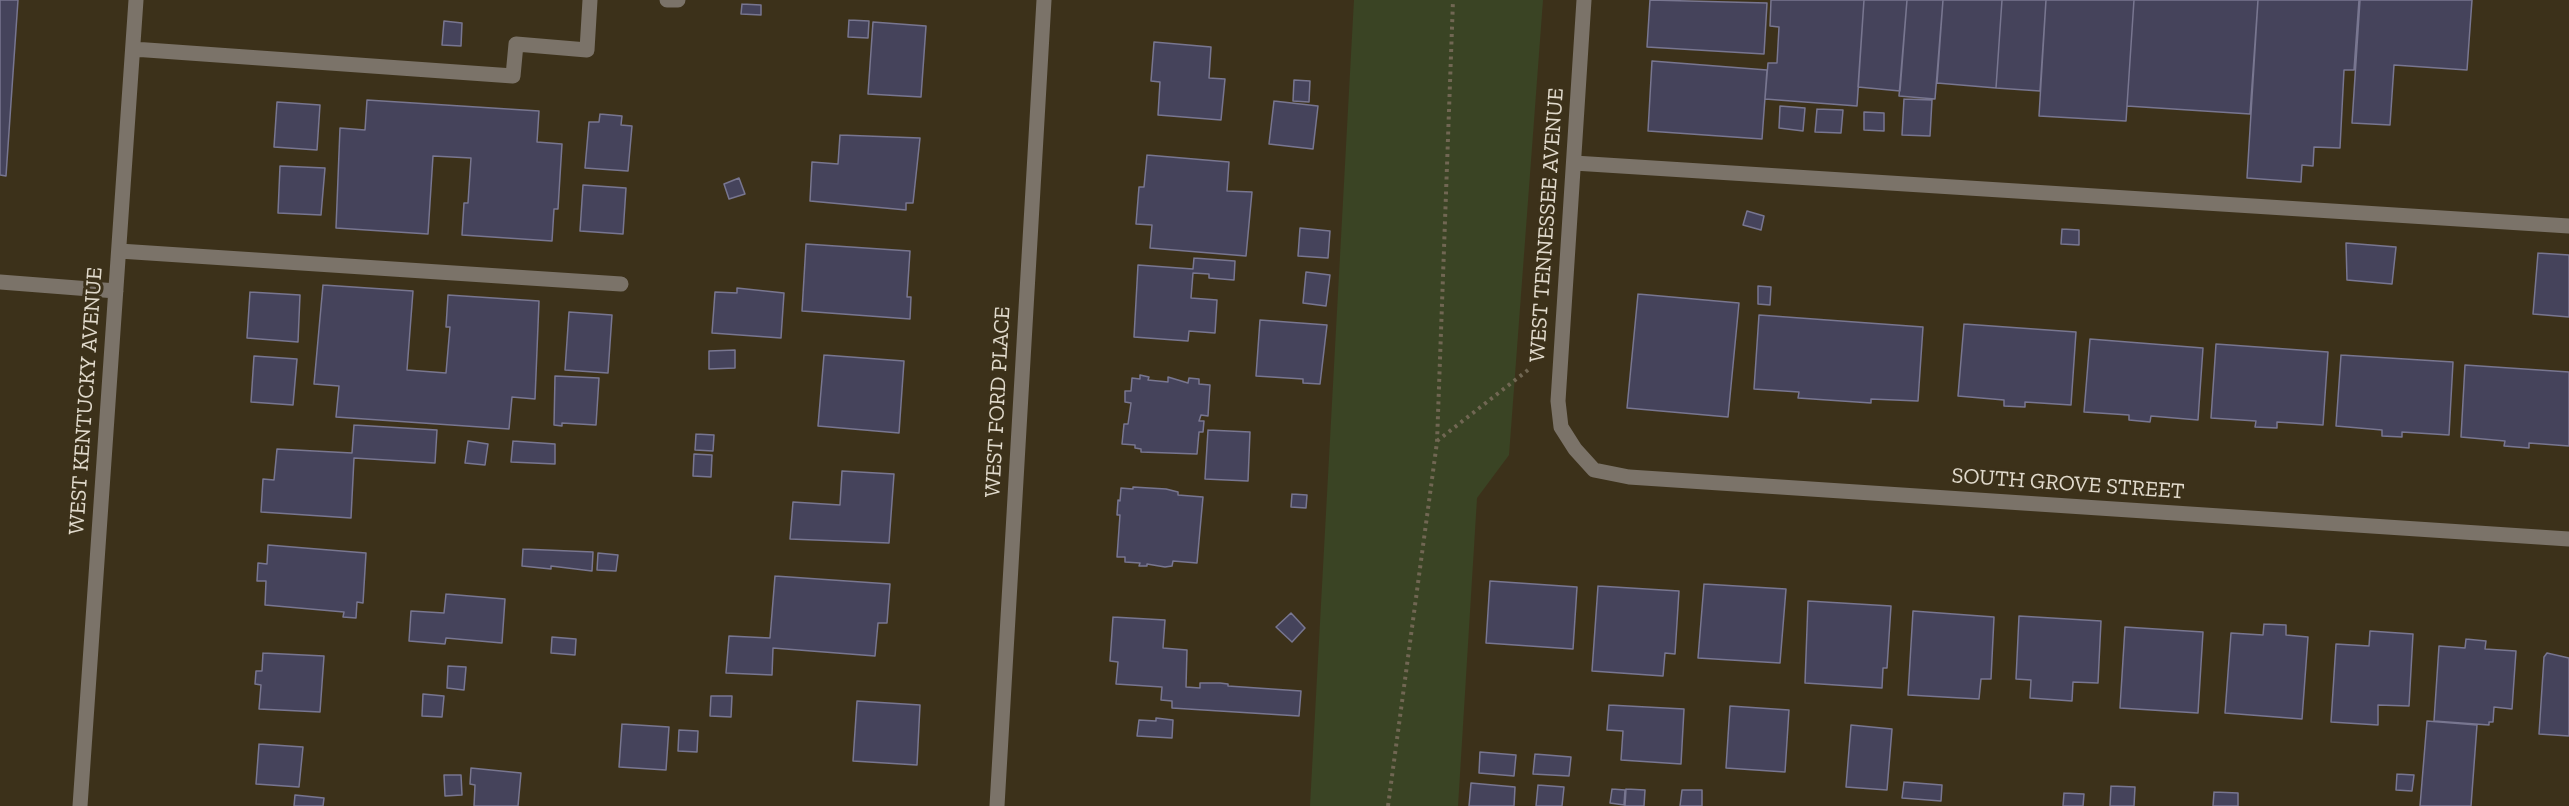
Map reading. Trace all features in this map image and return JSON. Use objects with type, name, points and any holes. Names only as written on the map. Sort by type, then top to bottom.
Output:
[{"type":"street","name":"WEST KENTUCKY AVENUE","points":[[81,806],[136,0]]},
{"type":"street","points":[[133,50],[513,76],[516,44],[587,50],[590,0]]},
{"type":"street","points":[[667,0],[678,0]]},
{"type":"street","name":"WEST FORD PLACE","points":[[997,806],[1044,0]]},
{"type":"street","name":"WEST TENNESSEE AVENUE","points":[[1575,449],[1561,427],[1558,401],[1584,0]]},
{"type":"street","points":[[1574,163],[2569,226]]},
{"type":"street","points":[[119,251],[621,284]]},
{"type":"street","points":[[0,282],[116,291]]},
{"type":"street","name":"SOUTH GROVE STREET","points":[[1575,449],[1594,470],[1629,477],[2569,539]]},
{"type":"path","points":[[1388,806],[1437,442],[1453,0]]},
{"type":"path","points":[[1437,442],[1561,345]]},
{"type":"green space","points":[[1354,0],[1543,0],[1509,455],[1477,498],[1458,806],[1310,806]]},
{"type":"building","points":[[0,0],[18,0],[6,176],[0,175]]},
{"type":"building","points":[[1650,0],[1767,3],[1764,54],[1647,47]]},
{"type":"building","points":[[1771,0],[1864,0],[1857,106],[1765,99],[1768,63],[1777,63],[1779,27],[1770,26]]},
{"type":"building","points":[[1864,0],[1907,0],[1900,91],[1858,87]]},
{"type":"building","points":[[1907,0],[1943,0],[1935,99],[1899,96]]},
{"type":"building","points":[[1943,0],[2002,0],[1996,88],[1937,83]]},
{"type":"building","points":[[2002,0],[2046,0],[2040,91],[1996,88]]},
{"type":"building","points":[[2046,0],[2134,0],[2126,121],[2039,116]]},
{"type":"building","points":[[2134,0],[2258,0],[2250,114],[2127,106]]},
{"type":"building","points":[[2258,0],[2359,0],[2354,70],[2344,70],[2340,148],[2314,147],[2313,166],[2302,165],[2301,182],[2247,178]]},
{"type":"building","points":[[2360,0],[2472,0],[2467,70],[2394,65],[2390,125],[2352,123]]},
{"type":"building","points":[[742,4],[761,5],[761,15],[741,14]]},
{"type":"building","points":[[849,20],[869,21],[868,38],[848,37]]},
{"type":"building","points":[[444,21],[462,23],[461,46],[442,45]]},
{"type":"building","points":[[873,22],[926,26],[921,97],[868,94]]},
{"type":"building","points":[[1154,42],[1211,47],[1209,78],[1225,79],[1221,120],[1158,115],[1160,82],[1151,81]]},
{"type":"building","points":[[1652,61],[1767,70],[1762,139],[1648,131]]},
{"type":"building","points":[[1294,80],[1310,81],[1309,102],[1293,101]]},
{"type":"building","points":[[1904,99],[1932,100],[1930,136],[1902,135]]},
{"type":"building","points":[[367,100],[539,111],[537,142],[562,144],[558,209],[554,209],[552,241],[462,235],[464,203],[468,203],[471,158],[433,156],[428,234],[336,228],[340,128],[365,130]]},
{"type":"building","points":[[1274,101],[1318,106],[1313,149],[1269,144]]},
{"type":"building","points":[[277,102],[320,105],[317,150],[274,147]]},
{"type":"building","points":[[1780,106],[1805,108],[1803,131],[1779,128]]},
{"type":"building","points":[[1817,109],[1843,110],[1841,133],[1815,132]]},
{"type":"building","points":[[1864,112],[1884,113],[1884,131],[1864,130]]},
{"type":"building","points":[[600,114],[622,116],[621,125],[632,126],[628,171],[585,168],[589,122],[599,122]]},
{"type":"building","points":[[840,135],[920,138],[913,203],[906,203],[906,210],[810,201],[812,162],[838,164]]},
{"type":"building","points":[[1147,155],[1229,162],[1227,191],[1252,192],[1246,256],[1150,248],[1152,225],[1136,224],[1139,187],[1144,187]]},
{"type":"building","points":[[280,166],[325,168],[321,215],[278,213]]},
{"type":"building","points":[[739,178],[745,194],[729,199],[724,184]]},
{"type":"building","points":[[583,185],[626,188],[623,234],[580,231]]},
{"type":"building","points":[[1747,211],[1764,216],[1761,230],[1743,225]]},
{"type":"building","points":[[1300,228],[1330,231],[1328,258],[1298,256]]},
{"type":"building","points":[[2062,229],[2079,230],[2079,245],[2061,244]]},
{"type":"building","points":[[2346,243],[2396,247],[2392,284],[2347,280]]},
{"type":"building","points":[[806,244],[910,251],[907,297],[911,297],[910,319],[802,311]]},
{"type":"building","points":[[2538,253],[2569,255],[2569,317],[2533,314]]},
{"type":"building","points":[[1194,258],[1235,261],[1234,280],[1209,278],[1209,274],[1193,273],[1191,298],[1217,300],[1215,333],[1189,331],[1188,341],[1134,337],[1138,265],[1193,269]]},
{"type":"building","points":[[1306,272],[1330,275],[1326,306],[1303,303]]},
{"type":"building","points":[[323,285],[413,291],[407,370],[446,373],[450,327],[446,327],[448,295],[539,301],[535,399],[512,397],[509,429],[336,417],[339,386],[314,384]]},
{"type":"building","points":[[1758,286],[1771,287],[1770,305],[1758,304]]},
{"type":"building","points":[[737,288],[784,293],[781,338],[712,333],[715,292],[737,293]]},
{"type":"building","points":[[250,292],[300,295],[298,342],[247,338]]},
{"type":"building","points":[[1638,294],[1739,303],[1728,417],[1627,408]]},
{"type":"building","points":[[569,312],[612,315],[608,373],[565,370]]},
{"type":"building","points":[[1759,315],[1923,327],[1918,401],[1871,399],[1871,403],[1798,398],[1799,392],[1754,389]]},
{"type":"building","points":[[1260,320],[1327,325],[1320,384],[1303,383],[1303,379],[1256,376]]},
{"type":"building","points":[[1964,324],[2076,332],[2071,405],[2025,402],[2025,407],[2004,406],[2004,400],[1958,396]]},
{"type":"building","points":[[2090,339],[2203,348],[2198,420],[2151,416],[2150,422],[2129,420],[2129,415],[2084,412]]},
{"type":"building","points":[[2216,344],[2328,352],[2323,425],[2277,422],[2277,428],[2255,427],[2256,421],[2211,418]]},
{"type":"building","points":[[735,350],[735,368],[709,369],[709,351]]},
{"type":"building","points":[[824,355],[904,361],[899,433],[818,426]]},
{"type":"building","points":[[2341,355],[2453,362],[2449,435],[2402,432],[2402,437],[2382,436],[2382,430],[2336,426]]},
{"type":"building","points":[[254,356],[297,359],[293,405],[251,402]]},
{"type":"building","points":[[2465,365],[2569,372],[2569,446],[2529,443],[2529,448],[2504,446],[2505,441],[2461,437]]},
{"type":"building","points":[[1140,375],[1149,377],[1148,380],[1168,382],[1168,377],[1188,383],[1189,378],[1199,379],[1199,384],[1210,385],[1208,416],[1201,415],[1199,421],[1204,421],[1203,432],[1199,432],[1197,454],[1141,452],[1141,449],[1135,448],[1135,445],[1122,444],[1124,424],[1128,424],[1131,403],[1125,402],[1125,391],[1131,391],[1132,378],[1140,379]]},
{"type":"building","points":[[555,376],[599,378],[596,425],[562,423],[562,426],[554,425]]},
{"type":"building","points":[[354,425],[437,430],[435,463],[354,458],[351,518],[261,512],[263,479],[274,480],[277,449],[352,453]]},
{"type":"building","points":[[1208,430],[1250,432],[1248,481],[1205,479]]},
{"type":"building","points":[[696,434],[714,435],[713,451],[695,450]]},
{"type":"building","points":[[468,441],[488,444],[485,465],[465,463]]},
{"type":"building","points":[[513,441],[555,444],[555,464],[511,462]]},
{"type":"building","points":[[694,454],[712,455],[711,477],[693,476]]},
{"type":"building","points":[[842,471],[894,474],[889,543],[790,539],[793,502],[840,505]]},
{"type":"building","points":[[1133,487],[1166,489],[1178,492],[1178,495],[1203,497],[1197,563],[1173,561],[1172,566],[1147,564],[1147,566],[1139,566],[1140,563],[1125,562],[1125,557],[1117,557],[1120,515],[1117,515],[1118,500],[1120,501],[1121,488],[1133,489]]},
{"type":"building","points":[[1292,494],[1307,495],[1306,508],[1291,507]]},
{"type":"building","points":[[268,545],[366,553],[363,603],[357,602],[356,618],[343,617],[344,612],[265,605],[266,581],[257,581],[258,563],[267,564]]},
{"type":"building","points":[[523,549],[593,552],[592,571],[551,566],[551,569],[522,566]]},
{"type":"building","points":[[598,553],[618,555],[616,571],[597,570]]},
{"type":"building","points":[[775,576],[890,584],[887,623],[878,623],[875,656],[773,648],[772,675],[726,673],[729,636],[770,638]]},
{"type":"building","points":[[1490,581],[1577,587],[1573,649],[1486,643]]},
{"type":"building","points":[[1704,584],[1786,589],[1780,663],[1698,658]]},
{"type":"building","points":[[1598,586],[1679,591],[1675,654],[1665,653],[1663,676],[1592,671]]},
{"type":"building","points":[[446,594],[505,599],[502,643],[446,638],[445,644],[409,641],[411,611],[444,613]]},
{"type":"building","points":[[1808,601],[1891,606],[1887,668],[1883,668],[1882,688],[1805,683]]},
{"type":"building","points":[[1913,611],[1994,617],[1991,679],[1981,679],[1979,699],[1908,695]]},
{"type":"building","points":[[1291,613],[1305,628],[1292,642],[1276,627]]},
{"type":"building","points":[[2019,616],[2101,621],[2098,683],[2073,682],[2072,701],[2030,698],[2031,680],[2016,679]]},
{"type":"building","points":[[1113,617],[1165,620],[1163,648],[1187,650],[1186,687],[1200,688],[1200,683],[1220,683],[1228,684],[1228,686],[1301,691],[1299,716],[1172,708],[1172,701],[1161,700],[1162,687],[1116,684],[1118,662],[1110,661]]},
{"type":"building","points":[[2264,624],[2286,625],[2286,635],[2308,637],[2302,719],[2225,713],[2231,633],[2263,635]]},
{"type":"building","points":[[2125,627],[2203,632],[2198,713],[2120,708]]},
{"type":"building","points":[[2370,631],[2413,634],[2409,706],[2378,705],[2378,725],[2331,722],[2336,644],[2369,646]]},
{"type":"building","points":[[552,637],[576,639],[575,655],[551,653]]},
{"type":"building","points":[[2466,639],[2486,641],[2485,649],[2516,651],[2512,709],[2494,707],[2493,722],[2489,722],[2489,725],[2434,721],[2439,646],[2465,648]]},
{"type":"building","points":[[263,653],[324,656],[320,712],[259,709],[261,685],[255,684],[256,671],[262,671]]},
{"type":"building","points":[[2547,653],[2569,658],[2569,736],[2539,734],[2544,657]]},
{"type":"building","points":[[448,666],[466,667],[464,690],[447,688]]},
{"type":"building","points":[[423,694],[444,696],[442,717],[422,716]]},
{"type":"building","points":[[711,696],[732,696],[731,717],[710,716]]},
{"type":"building","points":[[857,701],[920,705],[917,765],[853,761]]},
{"type":"building","points":[[1609,705],[1684,709],[1681,764],[1621,760],[1623,731],[1607,730]]},
{"type":"building","points":[[1730,706],[1789,710],[1785,772],[1726,768]]},
{"type":"building","points":[[1156,718],[1173,720],[1172,738],[1137,736],[1139,720],[1156,721]]},
{"type":"building","points":[[2427,721],[2477,725],[2471,806],[2420,806]]},
{"type":"building","points":[[622,724],[669,727],[666,770],[619,767]]},
{"type":"building","points":[[1851,725],[1892,729],[1887,790],[1846,787]]},
{"type":"building","points":[[679,730],[698,731],[697,752],[678,751]]},
{"type":"building","points":[[259,744],[303,747],[299,787],[256,784]]},
{"type":"building","points":[[1480,752],[1516,755],[1514,776],[1479,773]]},
{"type":"building","points":[[1535,754],[1571,757],[1569,776],[1533,774]]},
{"type":"building","points":[[471,768],[521,773],[518,806],[474,806],[475,785],[470,784]]},
{"type":"building","points":[[2397,774],[2414,775],[2412,791],[2396,790]]},
{"type":"building","points":[[444,775],[461,775],[462,795],[445,796]]},
{"type":"building","points":[[1904,782],[1942,785],[1941,801],[1902,798]]},
{"type":"building","points":[[1471,783],[1515,787],[1514,806],[1469,806]]},
{"type":"building","points":[[1538,785],[1564,787],[1562,806],[1536,806]]},
{"type":"building","points":[[2111,786],[2135,787],[2134,806],[2110,806]]},
{"type":"building","points":[[1612,789],[1625,790],[1624,805],[1610,803]]},
{"type":"building","points":[[1626,789],[1645,790],[1644,806],[1625,806]]},
{"type":"building","points":[[1682,790],[1702,790],[1702,806],[1680,806]]},
{"type":"building","points":[[2214,792],[2238,793],[2238,806],[2213,806]]},
{"type":"building","points":[[2064,793],[2084,794],[2083,806],[2063,806]]},
{"type":"building","points":[[295,795],[324,798],[323,806],[294,806]]}]
